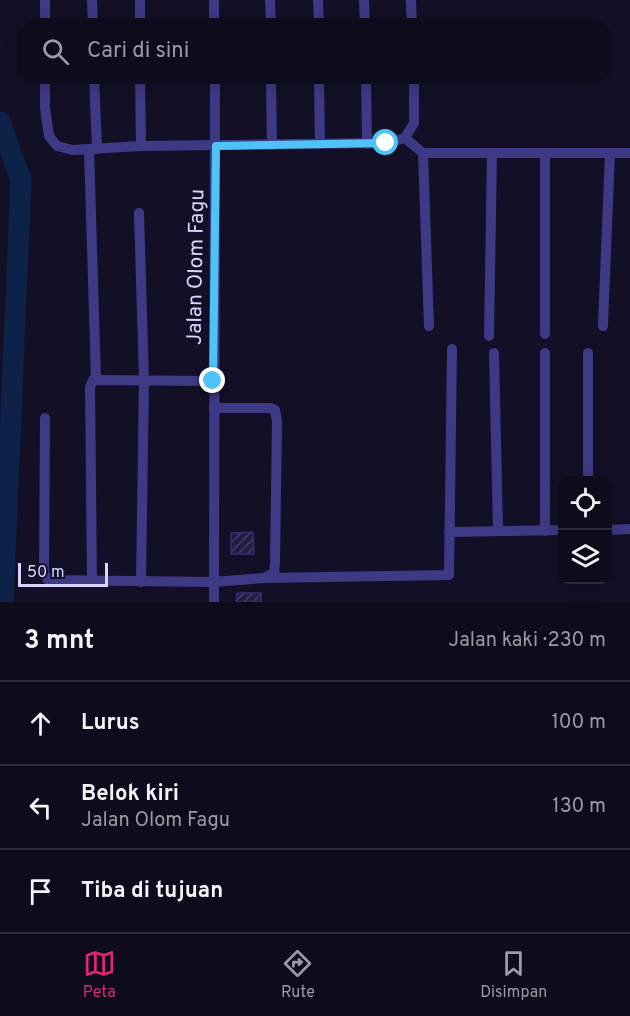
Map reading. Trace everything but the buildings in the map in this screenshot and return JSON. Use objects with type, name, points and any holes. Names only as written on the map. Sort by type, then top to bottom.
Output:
[{"type":"street","points":[[45,0],[45,18]]},
{"type":"street","points":[[92,0],[93,18]]},
{"type":"street","points":[[140,0],[140,18]]},
{"type":"street","points":[[214,0],[214,18]]},
{"type":"street","points":[[270,0],[271,18]]},
{"type":"street","points":[[318,0],[318,18]]},
{"type":"street","points":[[364,0],[365,18]]},
{"type":"street","points":[[411,0],[412,18]]},
{"type":"street","points":[[45,84],[45,108],[50,136],[57,146],[72,150],[141,146],[386,143],[405,138],[414,123],[414,84]]},
{"type":"street","points":[[94,84],[96,379]]},
{"type":"street","points":[[140,84],[141,146]]},
{"type":"street","name":"Jalan Olom Fagu","points":[[214,602],[215,84]]},
{"type":"street","points":[[271,84],[272,145]]},
{"type":"street","points":[[319,84],[320,144]]},
{"type":"street","points":[[366,84],[367,144]]},
{"type":"street","points":[[405,138],[423,153],[630,153]]},
{"type":"street","points":[[423,153],[429,326]]},
{"type":"street","points":[[489,336],[492,153]]},
{"type":"street","points":[[545,153],[545,334]]},
{"type":"street","points":[[603,326],[610,153]]},
{"type":"street","points":[[139,213],[144,380],[141,582]]},
{"type":"street","points":[[45,418],[45,578],[52,581],[213,582],[264,578],[449,575],[452,349]]},
{"type":"street","points":[[494,353],[498,531]]},
{"type":"street","points":[[545,353],[545,531]]},
{"type":"street","points":[[588,353],[588,476]]},
{"type":"street","points":[[92,581],[90,387],[93,380],[213,381]]},
{"type":"street","points":[[214,408],[275,410],[277,421],[276,562],[274,573],[264,578]]},
{"type":"street","points":[[612,530],[630,529]]},
{"type":"street","points":[[449,532],[558,530]]},
{"type":"waterway","points":[[0,122],[21,180],[3,602]]},
{"type":"route","points":[[213,381],[216,146],[386,143]]}]
